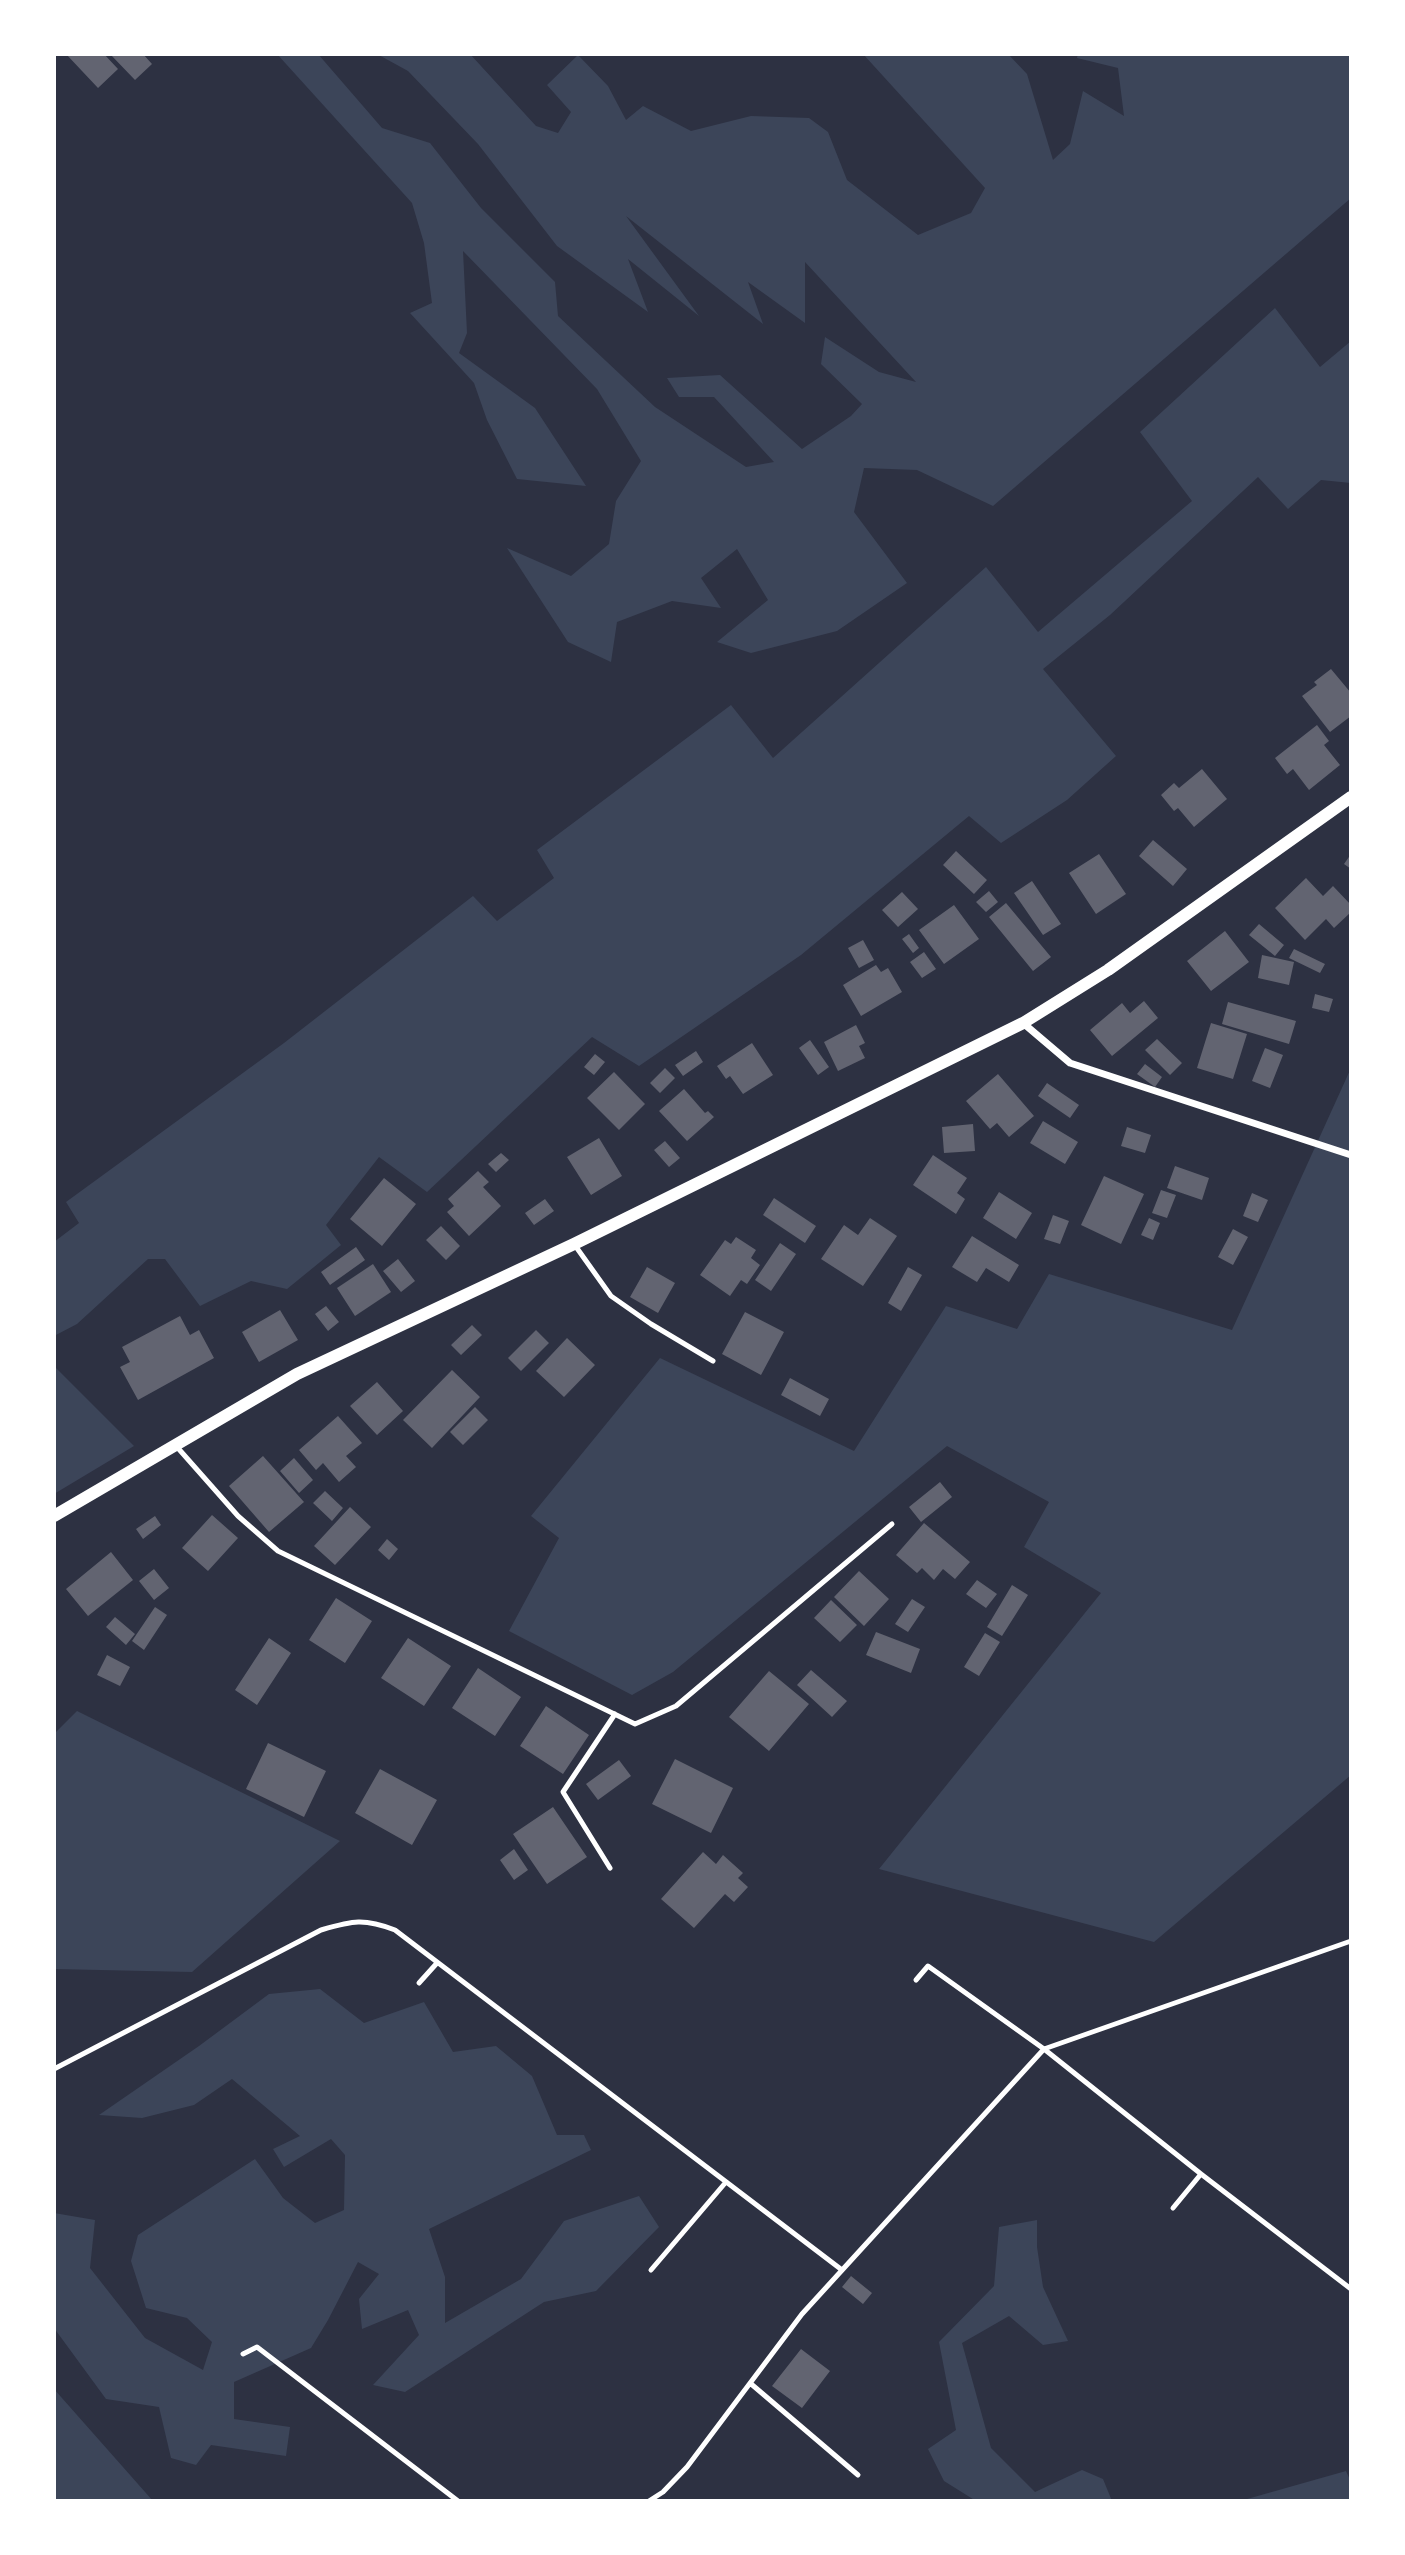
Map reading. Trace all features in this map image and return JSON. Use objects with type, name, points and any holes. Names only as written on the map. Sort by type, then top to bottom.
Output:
[{"type":"street","points":[[54,1517],[297,1374],[574,1244],[1023,1023],[1108,970],[1351,797]]},
{"type":"street","points":[[1023,1023],[1070,1063],[1351,1155]]},
{"type":"lane","points":[[574,1244],[611,1296],[651,1324],[713,1361]]},
{"type":"lane","points":[[174,1444],[238,1516],[278,1551],[635,1724],[676,1706],[892,1524]]},
{"type":"lane","points":[[610,1868],[563,1792],[615,1714]]},
{"type":"lane","points":[[54,2068],[321,1930],[348,1922],[370,1921],[395,1930],[842,2270]]},
{"type":"lane","points":[[649,2501],[663,2492],[687,2467],[802,2314],[1044,2049],[1351,1941]]},
{"type":"lane","points":[[419,1983],[437,1963]]},
{"type":"lane","points":[[916,1980],[928,1966],[1044,2049],[1351,2290]]},
{"type":"lane","points":[[1173,2208],[1201,2174]]},
{"type":"lane","points":[[651,2270],[726,2182]]},
{"type":"lane","points":[[243,2354],[257,2347],[458,2501]]},
{"type":"lane","points":[[750,2384],[858,2475]]},
{"type":"shaded area","points":[[277,54],[318,54],[382,128],[430,143],[481,208],[555,282],[558,316],[655,407],[746,467],[774,462],[714,397],[679,397],[667,378],[720,375],[802,449],[851,416],[862,404],[821,364],[825,337],[879,372],[916,382],[805,262],[805,323],[748,282],[763,324],[626,216],[699,316],[628,259],[648,312],[557,246],[478,144],[408,71],[377,54],[470,54],[536,126],[558,133],[571,112],[547,85],[578,55],[608,86],[626,120],[643,106],[691,131],[751,116],[809,118],[828,132],[847,180],[918,235],[971,213],[985,188],[863,54],[1008,54],[1027,74],[1053,160],[1070,144],[1083,91],[1124,116],[1118,68],[1077,58],[1078,54],[1351,54],[1351,198],[993,506],[917,470],[864,468],[854,512],[907,583],[837,631],[751,653],[717,642],[768,600],[737,549],[701,578],[721,608],[672,601],[617,622],[611,662],[568,642],[507,548],[571,576],[609,544],[616,501],[641,461],[597,389],[463,251],[467,333],[459,353],[535,408],[586,486],[517,479],[487,420],[474,383],[410,313],[432,303],[424,243],[412,203]]},
{"type":"shaded area","points":[[1275,308],[1320,367],[1351,341],[1351,483],[1321,480],[1288,509],[1258,477],[1110,615],[1043,669],[1116,756],[1067,800],[1001,843],[969,816],[801,955],[639,1066],[592,1037],[427,1192],[379,1157],[326,1225],[341,1245],[287,1289],[251,1281],[200,1306],[165,1259],[148,1259],[77,1324],[54,1336],[54,1242],[79,1223],[66,1202],[284,1043],[473,896],[497,921],[554,878],[537,850],[731,705],[773,758],[986,567],[1038,632],[1192,501],[1140,432]]},
{"type":"shaded area","points":[[1351,1068],[1351,1775],[1154,1942],[879,1869],[1101,1593],[1024,1547],[1049,1502],[947,1446],[673,1672],[632,1695],[509,1631],[559,1538],[531,1516],[660,1358],[854,1451],[946,1306],[1017,1329],[1049,1274],[1232,1330]]},
{"type":"shaded area","points":[[54,1366],[134,1446],[54,1494]]},
{"type":"shaded area","points":[[77,1711],[340,1841],[192,1972],[54,1969],[54,1734]]},
{"type":"shaded area","points":[[320,1989],[364,2023],[424,2002],[453,2052],[496,2046],[532,2076],[557,2135],[584,2135],[591,2150],[429,2229],[445,2277],[445,2323],[521,2279],[564,2221],[639,2196],[659,2227],[596,2291],[544,2302],[405,2392],[373,2385],[419,2335],[408,2310],[362,2329],[359,2299],[379,2274],[358,2262],[311,2348],[234,2382],[234,2419],[290,2427],[286,2456],[211,2445],[196,2465],[171,2458],[159,2407],[106,2399],[54,2328],[54,2213],[95,2220],[90,2268],[145,2338],[203,2370],[212,2342],[187,2318],[146,2308],[131,2261],[138,2235],[255,2159],[283,2198],[315,2223],[344,2210],[345,2155],[331,2139],[284,2167],[273,2149],[300,2136],[232,2079],[194,2105],[142,2118],[99,2115],[269,1994]]},
{"type":"shaded area","points":[[1037,2220],[1037,2247],[1043,2287],[1068,2341],[1043,2345],[1009,2316],[962,2343],[991,2448],[1035,2492],[1082,2470],[1103,2479],[1112,2501],[976,2501],[944,2481],[928,2449],[956,2430],[939,2342],[994,2286],[999,2227]]},
{"type":"shaded area","points":[[54,2389],[153,2501],[54,2501]]},
{"type":"shaded area","points":[[1346,2471],[1351,2482],[1351,2501],[1240,2501]]},
{"type":"building","points":[[66,54],[104,54],[118,69],[98,88]]},
{"type":"building","points":[[110,54],[143,54],[152,64],[135,80]]},
{"type":"building","points":[[1331,669],[1351,693],[1351,716],[1330,732],[1302,696],[1317,685],[1314,682]]},
{"type":"building","points":[[1317,725],[1329,741],[1324,745],[1340,765],[1309,790],[1293,769],[1287,774],[1275,758]]},
{"type":"building","points":[[1202,769],[1227,799],[1194,827],[1178,808],[1174,811],[1161,795],[1174,783],[1179,788]]},
{"type":"building","points":[[1153,840],[1187,869],[1173,886],[1139,856]]},
{"type":"building","points":[[956,851],[987,880],[974,894],[943,865]]},
{"type":"building","points":[[1099,854],[1126,894],[1096,914],[1069,873]]},
{"type":"building","points":[[1351,854],[1351,869],[1344,864]]},
{"type":"building","points":[[1306,878],[1323,896],[1333,886],[1351,905],[1351,912],[1334,928],[1326,919],[1305,940],[1275,908]]},
{"type":"building","points":[[1032,881],[1061,924],[1043,935],[1014,893]]},
{"type":"building","points":[[989,891],[998,902],[986,912],[976,902]]},
{"type":"building","points":[[902,892],[918,909],[898,927],[882,910]]},
{"type":"building","points":[[1006,903],[1051,957],[1033,971],[989,917]]},
{"type":"building","points":[[954,905],[979,939],[944,964],[919,930]]},
{"type":"building","points":[[1259,924],[1284,945],[1275,956],[1249,935]]},
{"type":"building","points":[[1225,931],[1249,962],[1211,991],[1187,961]]},
{"type":"building","points":[[909,934],[919,948],[913,953],[902,939]]},
{"type":"building","points":[[863,940],[874,960],[859,968],[848,948]]},
{"type":"building","points":[[1294,949],[1325,964],[1320,973],[1289,958]]},
{"type":"building","points":[[924,952],[936,969],[922,978],[910,962]]},
{"type":"building","points":[[1262,955],[1294,962],[1289,985],[1258,978]]},
{"type":"building","points":[[876,965],[881,972],[888,968],[902,992],[861,1016],[843,985]]},
{"type":"building","points":[[1315,994],[1333,999],[1329,1012],[1312,1008]]},
{"type":"building","points":[[1144,1001],[1158,1018],[1112,1056],[1090,1030],[1122,1003],[1130,1013]]},
{"type":"building","points":[[1228,1002],[1296,1021],[1289,1044],[1222,1024]]},
{"type":"building","points":[[1211,1023],[1247,1034],[1233,1079],[1197,1068]]},
{"type":"building","points":[[856,1025],[865,1043],[859,1046],[865,1058],[838,1071],[824,1042]]},
{"type":"building","points":[[1157,1039],[1182,1063],[1170,1075],[1145,1050]]},
{"type":"building","points":[[810,1040],[829,1067],[818,1075],[799,1048]]},
{"type":"building","points":[[752,1043],[773,1075],[743,1094],[730,1076],[726,1079],[717,1066]]},
{"type":"building","points":[[1265,1048],[1283,1055],[1270,1088],[1252,1081]]},
{"type":"building","points":[[696,1051],[703,1062],[683,1076],[675,1065]]},
{"type":"building","points":[[595,1054],[605,1062],[594,1075],[584,1067]]},
{"type":"building","points":[[1145,1064],[1162,1077],[1155,1087],[1137,1074]]},
{"type":"building","points":[[665,1068],[675,1078],[660,1093],[650,1083]]},
{"type":"building","points":[[614,1072],[645,1104],[619,1130],[587,1098]]},
{"type":"building","points":[[998,1074],[1034,1116],[1009,1137],[997,1123],[990,1129],[966,1101]]},
{"type":"building","points":[[1047,1083],[1079,1105],[1070,1118],[1038,1096]]},
{"type":"building","points":[[684,1089],[705,1113],[708,1111],[714,1117],[687,1141],[659,1111]]},
{"type":"building","points":[[1043,1121],[1078,1142],[1065,1164],[1030,1143]]},
{"type":"building","points":[[973,1124],[975,1151],[944,1153],[942,1127]]},
{"type":"building","points":[[1127,1127],[1151,1135],[1145,1153],[1121,1146]]},
{"type":"building","points":[[599,1138],[622,1176],[591,1195],[567,1157]]},
{"type":"building","points":[[665,1141],[680,1158],[669,1167],[654,1150]]},
{"type":"building","points":[[501,1153],[509,1160],[496,1172],[488,1164]]},
{"type":"building","points":[[933,1155],[967,1178],[957,1193],[965,1199],[956,1214],[913,1185]]},
{"type":"building","points":[[1175,1166],[1209,1178],[1202,1200],[1167,1188]]},
{"type":"building","points":[[478,1171],[489,1182],[483,1187],[501,1206],[469,1236],[447,1212],[454,1206],[448,1199]]},
{"type":"building","points":[[1104,1176],[1144,1194],[1121,1244],[1081,1225]]},
{"type":"building","points":[[384,1178],[416,1204],[382,1246],[350,1219]]},
{"type":"building","points":[[1161,1190],[1176,1195],[1167,1218],[1152,1213]]},
{"type":"building","points":[[999,1192],[1032,1213],[1016,1239],[983,1218]]},
{"type":"building","points":[[1252,1193],[1268,1200],[1258,1222],[1243,1216]]},
{"type":"building","points":[[774,1198],[816,1226],[805,1243],[763,1215]]},
{"type":"building","points":[[545,1199],[554,1211],[534,1225],[525,1213]]},
{"type":"building","points":[[1053,1215],[1069,1221],[1060,1244],[1044,1239]]},
{"type":"building","points":[[870,1218],[897,1236],[863,1286],[821,1259],[844,1225],[858,1235]]},
{"type":"building","points":[[1149,1218],[1160,1223],[1153,1240],[1141,1235]]},
{"type":"building","points":[[441,1226],[460,1246],[446,1260],[426,1240]]},
{"type":"building","points":[[1233,1229],[1248,1237],[1233,1265],[1218,1257]]},
{"type":"building","points":[[972,1236],[1019,1265],[1009,1282],[986,1268],[977,1282],[952,1267]]},
{"type":"building","points":[[736,1237],[756,1250],[751,1258],[760,1265],[747,1284],[741,1280],[730,1296],[700,1275],[725,1240],[731,1244]]},
{"type":"building","points":[[780,1243],[796,1254],[771,1291],[755,1280]]},
{"type":"building","points":[[356,1247],[365,1260],[330,1285],[321,1272]]},
{"type":"building","points":[[398,1259],[415,1281],[401,1292],[383,1271]]},
{"type":"building","points":[[373,1264],[391,1292],[355,1316],[337,1288]]},
{"type":"building","points":[[647,1267],[675,1283],[658,1313],[630,1297]]},
{"type":"building","points":[[908,1267],[922,1275],[901,1311],[888,1303]]},
{"type":"building","points":[[326,1306],[339,1322],[328,1331],[315,1314]]},
{"type":"building","points":[[280,1310],[298,1340],[259,1362],[242,1332]]},
{"type":"building","points":[[745,1312],[784,1332],[761,1375],[722,1354]]},
{"type":"building","points":[[180,1316],[190,1335],[199,1330],[214,1358],[138,1400],[120,1367],[130,1362],[122,1347]]},
{"type":"building","points":[[472,1325],[482,1335],[461,1355],[451,1345]]},
{"type":"building","points":[[536,1330],[549,1343],[521,1371],[508,1358]]},
{"type":"building","points":[[567,1338],[595,1365],[564,1397],[536,1371]]},
{"type":"building","points":[[452,1370],[480,1397],[432,1448],[403,1420]]},
{"type":"building","points":[[790,1378],[829,1399],[820,1416],[781,1395]]},
{"type":"building","points":[[377,1382],[403,1411],[377,1435],[350,1406]]},
{"type":"building","points":[[475,1407],[488,1420],[463,1445],[450,1432]]},
{"type":"building","points":[[338,1416],[362,1443],[346,1456],[356,1467],[339,1482],[323,1463],[316,1470],[299,1450]]},
{"type":"building","points":[[263,1456],[304,1502],[269,1532],[229,1486]]},
{"type":"building","points":[[294,1458],[313,1480],[299,1493],[280,1471]]},
{"type":"building","points":[[940,1482],[952,1497],[921,1522],[909,1507]]},
{"type":"building","points":[[325,1491],[343,1508],[332,1521],[313,1503]]},
{"type":"building","points":[[350,1507],[371,1527],[335,1565],[314,1546]]},
{"type":"building","points":[[212,1515],[238,1538],[208,1571],[182,1548]]},
{"type":"building","points":[[155,1516],[161,1525],[143,1539],[136,1529]]},
{"type":"building","points":[[924,1523],[970,1562],[955,1579],[943,1569],[934,1580],[922,1568],[917,1573],[896,1555]]},
{"type":"building","points":[[387,1539],[398,1549],[389,1560],[378,1550]]},
{"type":"building","points":[[111,1552],[133,1580],[88,1616],[66,1589]]},
{"type":"building","points":[[154,1569],[169,1588],[154,1600],[139,1581]]},
{"type":"building","points":[[859,1571],[889,1599],[864,1626],[834,1597]]},
{"type":"building","points":[[977,1580],[997,1594],[986,1608],[966,1594]]},
{"type":"building","points":[[1012,1585],[1028,1595],[1002,1636],[987,1627]]},
{"type":"building","points":[[336,1598],[372,1621],[345,1663],[309,1640]]},
{"type":"building","points":[[912,1599],[925,1607],[908,1632],[895,1624]]},
{"type":"building","points":[[831,1600],[857,1625],[840,1642],[814,1618]]},
{"type":"building","points":[[155,1607],[167,1615],[144,1650],[132,1641]]},
{"type":"building","points":[[115,1617],[135,1634],[126,1645],[106,1627]]},
{"type":"building","points":[[876,1632],[920,1649],[911,1673],[866,1655]]},
{"type":"building","points":[[985,1633],[1000,1642],[979,1676],[964,1667]]},
{"type":"building","points":[[269,1638],[291,1653],[257,1705],[235,1690]]},
{"type":"building","points":[[408,1638],[451,1666],[424,1706],[381,1678]]},
{"type":"building","points":[[107,1655],[130,1667],[120,1686],[97,1675]]},
{"type":"building","points":[[478,1668],[521,1697],[495,1736],[452,1708]]},
{"type":"building","points":[[811,1670],[847,1701],[832,1717],[797,1685]]},
{"type":"building","points":[[769,1671],[809,1704],[769,1751],[729,1717]]},
{"type":"building","points":[[546,1706],[589,1735],[563,1774],[520,1746]]},
{"type":"building","points":[[268,1743],[326,1771],[304,1817],[246,1789]]},
{"type":"building","points":[[675,1759],[733,1788],[711,1833],[652,1804]]},
{"type":"building","points":[[619,1760],[631,1776],[598,1800],[586,1784]]},
{"type":"building","points":[[380,1769],[437,1800],[412,1845],[355,1813]]},
{"type":"building","points":[[553,1807],[587,1857],[547,1884],[513,1834]]},
{"type":"building","points":[[514,1849],[528,1870],[514,1880],[500,1860]]},
{"type":"building","points":[[703,1852],[716,1864],[723,1855],[743,1873],[738,1878],[748,1887],[734,1902],[725,1894],[694,1928],[661,1899]]},
{"type":"building","points":[[851,2276],[872,2293],[863,2304],[842,2287]]},
{"type":"building","points":[[801,2349],[830,2371],[802,2408],[772,2386]]}]
